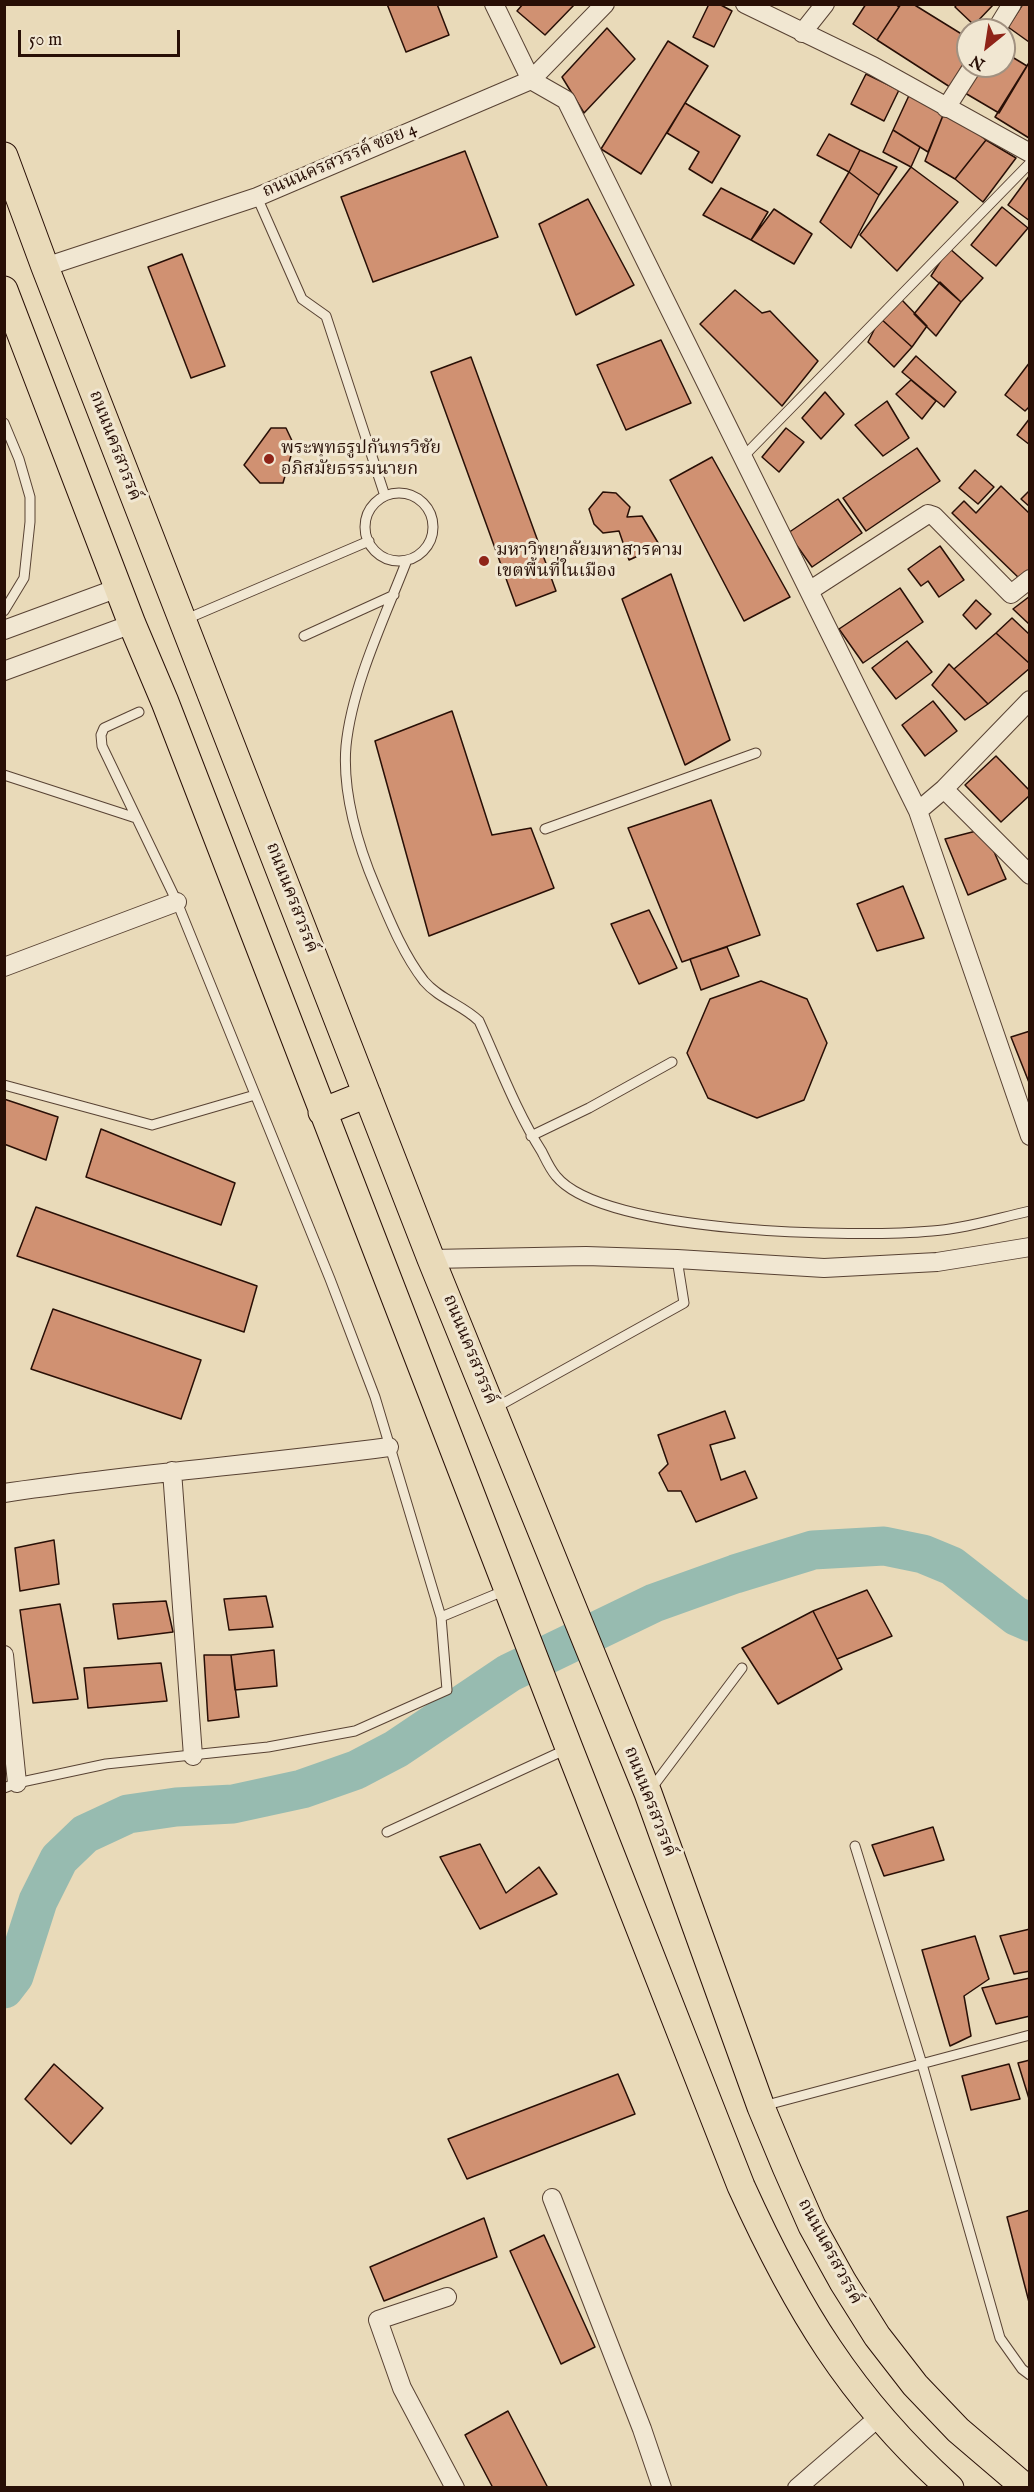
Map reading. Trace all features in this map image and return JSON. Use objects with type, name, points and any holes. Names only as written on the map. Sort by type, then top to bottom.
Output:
[{"type":"main road","name":"ถนนนครสวรรค์","points":[[4,156],[182,621],[431,1259],[599,1678],[648,1793],[761,2107],[812,2226],[843,2282],[877,2336],[915,2385],[958,2430],[1026,2487]]},
{"type":"main road","points":[[4,290],[716,2125],[769,2247],[801,2307],[837,2364],[879,2417],[924,2464],[950,2487]]},
{"type":"main road","points":[[322,1112],[367,1094]]},
{"type":"street","points":[[494,4],[531,80],[566,100],[918,811],[1029,1136]]},
{"type":"street","name":"ถนนนครสวรรค์ ซอย 4","points":[[45,267],[257,197],[531,80],[605,4]]},
{"type":"street","points":[[745,4],[873,66],[1029,153]]},
{"type":"street","points":[[802,33],[825,4]]},
{"type":"street","points":[[1003,18],[1012,4]]},
{"type":"street","points":[[946,108],[965,78]]},
{"type":"street","points":[[809,591],[928,514],[934,516],[1011,594],[1029,579]]},
{"type":"street","points":[[4,630],[118,588]]},
{"type":"street","points":[[4,671],[132,624]]},
{"type":"street","points":[[918,811],[944,789],[1029,700]]},
{"type":"street","points":[[944,789],[1029,875]]},
{"type":"street","points":[[4,967],[177,902]]},
{"type":"street","points":[[431,1259],[586,1257],[677,1259],[824,1268],[938,1262],[1029,1247]]},
{"type":"street","points":[[4,1493],[172,1471],[266,1463],[389,1447]]},
{"type":"street","points":[[172,1471],[194,1756]]},
{"type":"street","points":[[4,1655],[11,1786]]},
{"type":"street","points":[[552,2198],[642,2429],[662,2487]]},
{"type":"street","points":[[447,2297],[378,2320],[402,2388],[455,2487]]},
{"type":"street","points":[[797,2487],[879,2417]]},
{"type":"lane","points":[[743,457],[1029,163]]},
{"type":"lane","points":[[257,197],[302,299],[326,316],[385,496]]},
{"type":"lane","points":[[4,423],[19,459],[30,497],[30,522],[24,578],[4,611]]},
{"type":"lane","points":[[396,493],[407,494],[417,498],[426,506],[433,527],[426,548],[418,555],[407,560],[385,557],[375,550],[369,541],[366,520],[376,502],[385,496],[396,493]]},
{"type":"lane","points":[[182,621],[369,541]]},
{"type":"lane","points":[[407,560],[356,695],[346,747],[349,799],[363,855],[391,926],[424,981],[436,992],[470,1011],[479,1021],[531,1136],[556,1176],[577,1193],[603,1205],[647,1215],[731,1228],[871,1235],[934,1231],[1029,1210]]},
{"type":"lane","points":[[304,636],[394,595]]},
{"type":"lane","points":[[11,1786],[106,1764],[268,1747],[355,1731],[447,1690],[441,1617],[375,1397],[330,1279],[177,902],[102,746],[101,735],[104,728],[139,712]]},
{"type":"lane","points":[[544,829],[756,753]]},
{"type":"lane","points":[[4,775],[136,819]]},
{"type":"lane","points":[[531,1136],[589,1108],[672,1062]]},
{"type":"lane","points":[[4,1085],[152,1125],[255,1095]]},
{"type":"lane","points":[[493,1409],[684,1304],[677,1259]]},
{"type":"lane","points":[[441,1617],[511,1599]]},
{"type":"lane","points":[[648,1793],[742,1668]]},
{"type":"lane","points":[[387,1832],[569,1748]]},
{"type":"lane","points":[[855,1846],[922,2064],[1000,2338],[1022,2369],[1029,2375]]},
{"type":"lane","points":[[761,2107],[1029,2035]]},
{"type":"building","points":[[387,4],[437,4],[449,35],[406,52]]},
{"type":"building","points":[[523,4],[575,4],[545,35],[517,11]]},
{"type":"building","points":[[709,4],[719,4],[732,11],[714,47],[693,37]]},
{"type":"building","points":[[866,4],[895,4],[899,7],[877,40],[853,24]]},
{"type":"building","points":[[901,4],[913,4],[956,31],[956,77],[950,87],[877,40]]},
{"type":"building","points":[[957,4],[994,4],[981,18],[967,18],[955,7]]},
{"type":"building","points":[[1023,4],[1030,4],[1029,42],[1016,33],[1016,18],[1014,18]]},
{"type":"building","points":[[607,28],[635,59],[584,113],[562,77]]},
{"type":"building","points":[[668,41],[708,66],[641,174],[601,149]]},
{"type":"building","points":[[1016,59],[1027,66],[999,113],[965,93],[974,78],[1016,78]]},
{"type":"building","points":[[1030,61],[1030,137],[1029,138],[995,117]]},
{"type":"building","points":[[866,74],[899,90],[884,121],[851,104]]},
{"type":"building","points":[[912,89],[946,108],[928,152],[893,130]]},
{"type":"building","points":[[685,103],[740,136],[712,183],[689,169],[699,152],[667,133]]},
{"type":"building","points":[[946,108],[986,140],[955,179],[925,161]]},
{"type":"building","points":[[893,130],[920,147],[911,167],[883,152]]},
{"type":"building","points":[[829,134],[860,150],[849,172],[817,155]]},
{"type":"building","points":[[986,140],[1016,158],[983,202],[955,179]]},
{"type":"building","points":[[860,150],[897,167],[879,195],[849,172]]},
{"type":"building","points":[[465,151],[498,237],[373,282],[341,197]]},
{"type":"building","points":[[911,167],[958,202],[897,271],[860,235]]},
{"type":"building","points":[[849,172],[879,195],[851,248],[820,222]]},
{"type":"building","points":[[1030,175],[1030,221],[1008,205]]},
{"type":"building","points":[[721,188],[768,212],[751,240],[703,215]]},
{"type":"building","points":[[588,199],[634,285],[576,315],[539,224]]},
{"type":"building","points":[[1002,207],[1028,228],[996,266],[971,245]]},
{"type":"building","points":[[774,209],[812,234],[794,264],[751,240]]},
{"type":"building","points":[[949,248],[983,278],[961,302],[931,276]]},
{"type":"building","points":[[182,254],[225,366],[191,378],[148,267]]},
{"type":"building","points":[[940,282],[961,302],[936,336],[914,314]]},
{"type":"building","points":[[735,290],[762,313],[770,311],[818,361],[782,406],[700,324]]},
{"type":"building","points":[[900,298],[927,326],[912,347],[880,318]]},
{"type":"building","points":[[880,318],[912,347],[894,367],[868,342]]},
{"type":"building","points":[[661,340],[691,403],[626,430],[597,365]]},
{"type":"building","points":[[916,356],[956,392],[944,407],[902,372]]},
{"type":"building","points":[[471,357],[556,591],[516,606],[431,372]]},
{"type":"building","points":[[1030,362],[1030,406],[1025,411],[1005,395]]},
{"type":"building","points":[[911,380],[936,401],[922,419],[896,394]]},
{"type":"building","points":[[825,392],[844,414],[821,439],[802,418]]},
{"type":"building","points":[[887,401],[909,438],[883,456],[855,425]]},
{"type":"building","points":[[1030,418],[1030,445],[1017,435]]},
{"type":"building","points":[[271,428],[286,428],[294,445],[283,483],[260,483],[244,465]]},
{"type":"building","points":[[786,428],[804,442],[779,472],[762,457]]},
{"type":"building","points":[[917,448],[940,481],[866,531],[843,498]]},
{"type":"building","points":[[712,457],[790,597],[744,621],[670,480]]},
{"type":"building","points":[[975,470],[994,487],[978,504],[959,488]]},
{"type":"building","points":[[1001,486],[1030,514],[1030,573],[1022,581],[952,513],[964,501],[976,513]]},
{"type":"building","points":[[1030,490],[1030,507],[1021,499]]},
{"type":"building","points":[[603,492],[616,493],[630,507],[627,517],[642,516],[660,546],[629,560],[619,531],[603,533],[594,524],[589,509]]},
{"type":"building","points":[[838,499],[862,533],[812,567],[788,533]]},
{"type":"building","points":[[940,546],[964,580],[939,597],[928,581],[921,586],[908,569]]},
{"type":"building","points":[[671,574],[730,740],[685,765],[622,599]]},
{"type":"building","points":[[900,588],[923,622],[863,663],[839,629]]},
{"type":"building","points":[[1030,596],[1030,625],[1013,609]]},
{"type":"building","points":[[976,600],[991,614],[976,629],[963,615]]},
{"type":"building","points":[[1012,618],[1030,635],[1030,664],[996,633]]},
{"type":"building","points":[[996,633],[1030,664],[1030,668],[988,704],[954,669]]},
{"type":"building","points":[[907,641],[932,672],[896,699],[872,668]]},
{"type":"building","points":[[949,664],[988,704],[965,720],[932,685]]},
{"type":"building","points":[[933,701],[957,731],[925,756],[902,725]]},
{"type":"building","points":[[452,711],[492,835],[531,828],[554,888],[429,936],[375,741]]},
{"type":"building","points":[[996,756],[1030,791],[1030,795],[1001,822],[965,785]]},
{"type":"building","points":[[711,800],[760,935],[682,962],[628,828]]},
{"type":"building","points":[[984,829],[1006,879],[968,895],[945,839]]},
{"type":"building","points":[[903,886],[924,938],[877,951],[857,904]]},
{"type":"building","points":[[649,910],[677,968],[639,984],[611,924]]},
{"type":"building","points":[[727,947],[739,976],[701,990],[690,959]]},
{"type":"building","points":[[761,981],[807,999],[827,1043],[804,1100],[757,1118],[708,1098],[687,1053],[710,999]]},
{"type":"building","points":[[1030,1031],[1030,1085],[1011,1037]]},
{"type":"building","points":[[4,1099],[58,1117],[46,1160],[4,1144]]},
{"type":"building","points":[[101,1129],[235,1183],[221,1225],[86,1177]]},
{"type":"building","points":[[36,1207],[257,1286],[244,1332],[17,1256]]},
{"type":"building","points":[[53,1309],[201,1360],[181,1419],[31,1369]]},
{"type":"building","points":[[725,1411],[735,1438],[710,1445],[721,1480],[745,1471],[757,1498],[696,1522],[681,1491],[668,1491],[659,1473],[668,1464],[658,1435]]},
{"type":"building","points":[[54,1540],[59,1584],[20,1591],[15,1548]]},
{"type":"building","points":[[867,1590],[892,1636],[837,1659],[813,1611]]},
{"type":"building","points":[[266,1596],[273,1627],[229,1630],[224,1599]]},
{"type":"building","points":[[166,1601],[173,1632],[118,1639],[113,1604]]},
{"type":"building","points":[[60,1604],[78,1699],[33,1703],[20,1610]]},
{"type":"building","points":[[813,1611],[842,1669],[778,1704],[742,1648]]},
{"type":"building","points":[[274,1650],[277,1686],[235,1690],[231,1655]]},
{"type":"building","points":[[204,1655],[231,1655],[239,1717],[208,1721]]},
{"type":"building","points":[[161,1663],[167,1701],[88,1708],[84,1668]]},
{"type":"building","points":[[933,1827],[944,1860],[884,1876],[872,1845]]},
{"type":"building","points":[[480,1844],[506,1893],[539,1867],[557,1894],[480,1929],[440,1857]]},
{"type":"building","points":[[1030,1929],[1030,1971],[1014,1974],[1000,1936]]},
{"type":"building","points":[[975,1936],[989,1979],[964,1996],[971,2036],[950,2046],[922,1950]]},
{"type":"building","points":[[1030,1978],[1030,2016],[996,2024],[982,1988]]},
{"type":"building","points":[[1030,2060],[1030,2102],[1018,2063]]},
{"type":"building","points":[[54,2064],[103,2108],[71,2144],[25,2099]]},
{"type":"building","points":[[1009,2064],[1020,2099],[971,2110],[962,2076]]},
{"type":"building","points":[[618,2074],[635,2114],[467,2179],[448,2139]]},
{"type":"building","points":[[1030,2210],[1030,2306],[1007,2217]]},
{"type":"building","points":[[484,2218],[497,2257],[384,2301],[370,2267]]},
{"type":"building","points":[[544,2235],[595,2347],[561,2364],[510,2251]]},
{"type":"building","points":[[508,2411],[548,2488],[493,2488],[465,2435]]},
{"type":"waterway","points":[[4,1989],[14,1976],[38,1901],[59,1859],[85,1834],[128,1814],[176,1807],[233,1804],[302,1789],[356,1770],[396,1749],[509,1673],[654,1603],[735,1574],[813,1550],[884,1546],[923,1554],[952,1566],[1016,1616],[1030,1622]]},
{"type":"place","name":"พระพุทธรูปกันทรวิชัย อภิสมัยธรรมนายก","points":[[269,459]]},
{"type":"place","name":"มหาวิทยาลัยมหาสารคาม เขตพื้นที่ในเมือง","points":[[484,561]]}]
